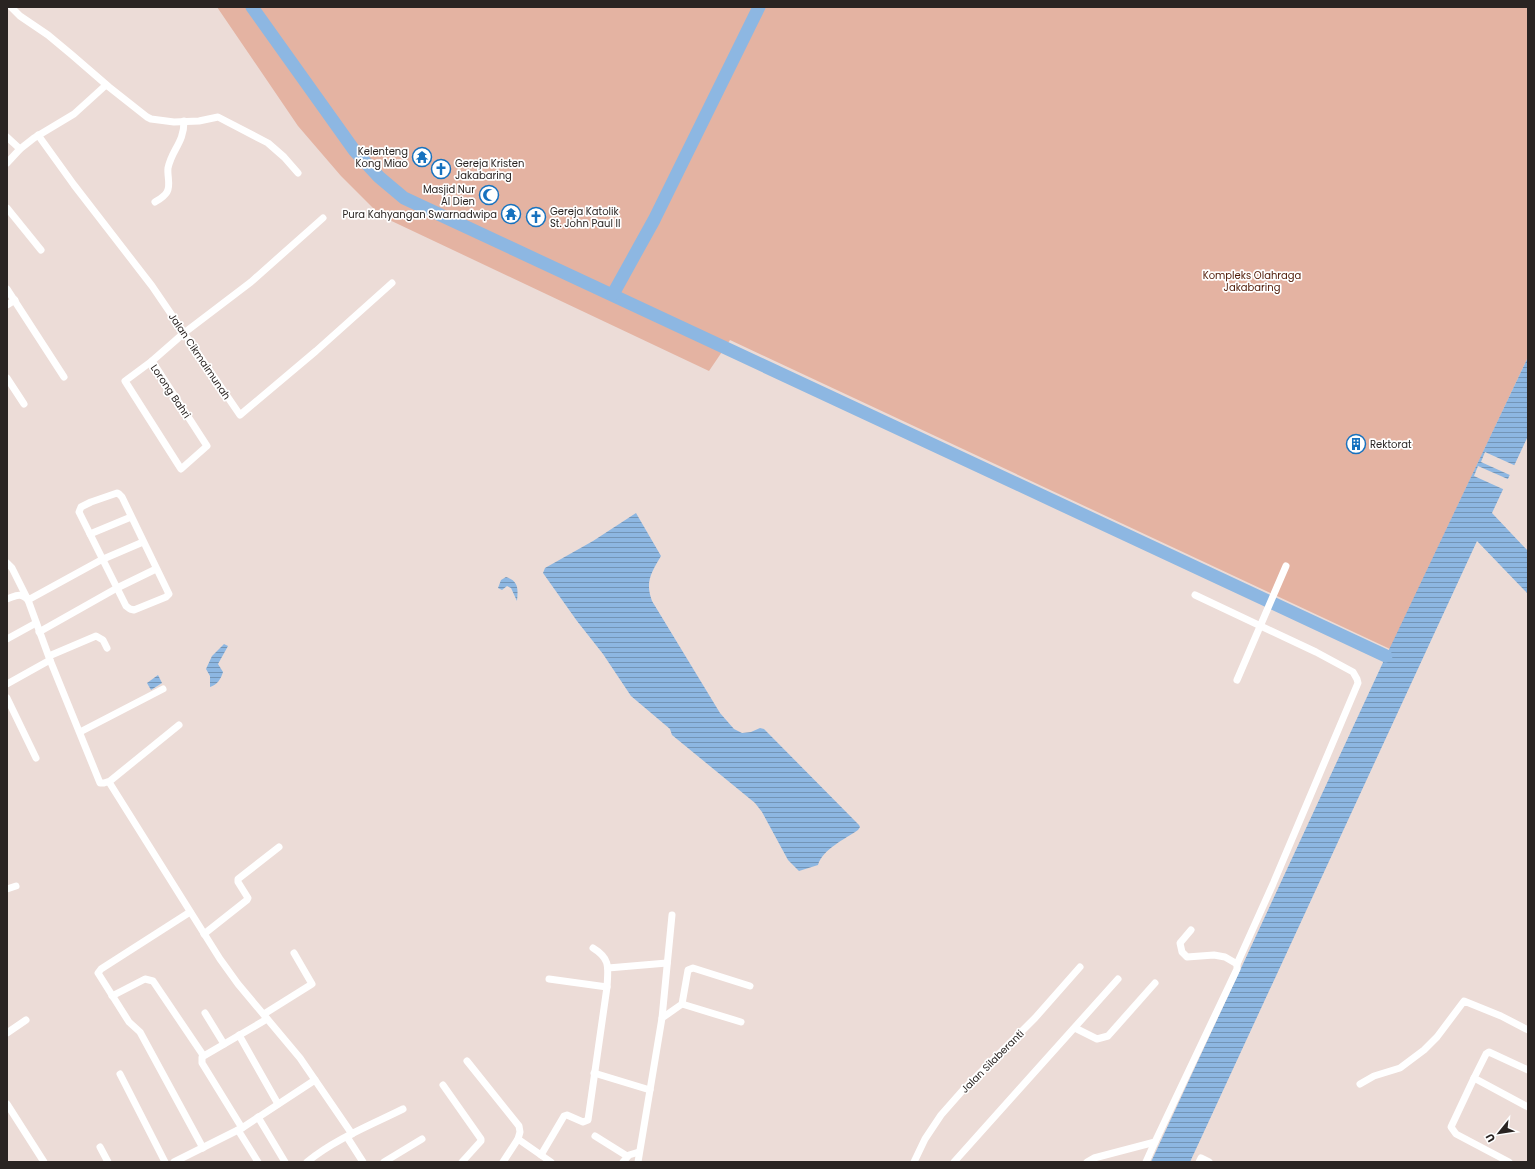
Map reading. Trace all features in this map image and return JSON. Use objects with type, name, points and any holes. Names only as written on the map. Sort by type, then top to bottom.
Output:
[{"type":"street","points":[[11,7],[20,16],[48,35],[137,110],[151,119],[169,122],[218,117],[268,143],[284,157],[298,173]]},
{"type":"street","points":[[7,163],[20,149],[38,135],[70,118],[106,85]]},
{"type":"street","points":[[155,202],[162,199],[169,187],[168,169],[171,157],[182,140],[184,121]]},
{"type":"street","name":"Jalan Cikmaimunah","points":[[38,135],[74,185],[152,286],[240,415],[316,351],[392,283]]},
{"type":"street","points":[[7,137],[20,149]]},
{"type":"street","points":[[7,208],[41,250]]},
{"type":"street","points":[[152,361],[184,333],[251,282],[323,218]]},
{"type":"street","points":[[7,289],[64,378]]},
{"type":"street","points":[[7,305],[15,300]]},
{"type":"street","name":"Lorong Bahri","points":[[152,361],[207,446],[181,469],[125,381],[152,361]]},
{"type":"street","points":[[7,378],[24,404]]},
{"type":"street","points":[[119,494],[169,595],[138,608],[132,609],[126,606],[90,534],[79,512],[81,507],[91,502],[119,494]]},
{"type":"street","points":[[90,534],[131,518]]},
{"type":"street","points":[[28,600],[103,559],[143,542]]},
{"type":"street","points":[[7,564],[11,566],[28,600],[39,632],[99,781],[103,784],[109,782],[179,725]]},
{"type":"street","points":[[1237,680],[1286,566]]},
{"type":"street","points":[[39,632],[117,588],[156,569]]},
{"type":"street","points":[[7,599],[22,594],[28,600]]},
{"type":"street","points":[[1146,1162],[1237,969],[1237,964],[1358,683],[1353,672],[1316,652],[1195,595]]},
{"type":"street","points":[[7,639],[36,623]]},
{"type":"street","points":[[7,684],[50,658],[96,636],[103,640],[107,648]]},
{"type":"street","points":[[80,732],[163,689]]},
{"type":"street","points":[[7,698],[36,758]]},
{"type":"street","points":[[109,782],[204,934],[238,984],[300,1058],[315,1080],[350,1136],[363,1162]]},
{"type":"street","points":[[204,934],[247,900],[248,898],[238,879],[279,847]]},
{"type":"street","points":[[7,889],[16,886]]},
{"type":"street","points":[[190,912],[98,971],[99,976],[129,1022],[140,1032],[203,1148]]},
{"type":"street","points":[[638,1162],[662,1018],[672,915]]},
{"type":"street","points":[[1191,930],[1180,944],[1182,952],[1187,957],[1214,955],[1225,957],[1237,964]]},
{"type":"street","points":[[541,1155],[564,1116],[567,1115],[583,1122],[588,1120],[608,968],[604,956],[593,948]]},
{"type":"street","points":[[203,1055],[239,1035],[312,984],[294,954]]},
{"type":"street","points":[[608,968],[667,963]]},
{"type":"street","name":"Jalan Silaberanti","points":[[914,1162],[925,1139],[941,1115],[963,1090],[1035,1018],[1080,967]]},
{"type":"street","points":[[662,1018],[682,1004],[688,970],[690,968],[750,986]]},
{"type":"street","points":[[112,996],[145,979],[153,981],[203,1055],[202,1063],[258,1162]]},
{"type":"street","points":[[954,1162],[1118,979]]},
{"type":"street","points":[[549,980],[606,987]]},
{"type":"street","points":[[1074,1028],[1097,1038],[1108,1036],[1155,983]]},
{"type":"street","points":[[1360,1084],[1374,1076],[1400,1068],[1424,1050],[1437,1037],[1464,1001],[1501,1016],[1528,1030]]},
{"type":"street","points":[[682,1004],[741,1022]]},
{"type":"street","points":[[205,1013],[224,1044]]},
{"type":"street","points":[[7,1033],[26,1020]]},
{"type":"street","points":[[239,1035],[278,1104]]},
{"type":"street","points":[[1509,1162],[1456,1134],[1451,1127],[1486,1054],[1489,1052],[1528,1070]]},
{"type":"street","points":[[467,1062],[519,1126],[520,1132],[518,1139],[503,1162]]},
{"type":"street","points":[[594,1073],[650,1090]]},
{"type":"street","points":[[120,1074],[165,1162]]},
{"type":"street","points":[[1474,1078],[1528,1107]]},
{"type":"street","points":[[174,1162],[240,1129],[315,1080]]},
{"type":"street","points":[[443,1085],[481,1141],[462,1162]]},
{"type":"street","points":[[7,1104],[44,1162]]},
{"type":"street","points":[[307,1162],[318,1153],[403,1108]]},
{"type":"street","points":[[258,1117],[285,1162]]},
{"type":"street","points":[[595,1136],[625,1159],[639,1152]]},
{"type":"street","points":[[384,1162],[422,1139]]},
{"type":"street","points":[[518,1139],[551,1162]]},
{"type":"street","points":[[1086,1162],[1094,1158],[1155,1142]]},
{"type":"street","points":[[100,1147],[108,1162]]},
{"type":"street","points":[[1199,1162],[1201,1158],[1209,1162]]},
{"type":"green space","name":"Kompleks Olahraga Jakabaring","points":[[217,7],[1528,7],[1528,357],[1390,649],[730,340],[709,371],[381,216],[341,176],[298,126]]},
{"type":"water","points":[[1528,357],[1528,436],[1492,513],[1528,551],[1528,594],[1477,541],[1190,1162],[1151,1162],[1386,656]]},
{"type":"water","points":[[636,513],[661,556],[654,568],[649,583],[652,601],[720,713],[734,729],[742,733],[751,732],[760,728],[764,729],[859,825],[860,827],[858,830],[829,849],[818,865],[799,871],[788,860],[762,812],[755,803],[672,735],[670,729],[631,696],[603,654],[577,621],[543,573],[545,568],[593,541]]},
{"type":"water","points":[[506,577],[513,581],[517,586],[517,601],[511,588],[507,586],[502,590],[498,588],[501,580]]},
{"type":"water","points":[[224,644],[228,646],[218,664],[223,672],[215,685],[210,687],[210,676],[206,669],[212,656]]},
{"type":"water","points":[[158,675],[162,683],[151,690],[147,683]]},
{"type":"pier","points":[[1485,452],[1516,466],[1512,476],[1481,462]]},
{"type":"pier","points":[[1478,466],[1510,480],[1505,490],[1474,476]]},
{"type":"waterway","points":[[252,7],[354,150],[379,177],[404,198],[1386,656]]},
{"type":"waterway","points":[[613,294],[654,220],[759,7]]},
{"type":"place","name":"Kelenteng Kong Miao","points":[[422,157]]},
{"type":"place","name":"Gereja Kristen Jakabaring","points":[[441,169]]},
{"type":"place","name":"Masjid Nur Al Dien","points":[[489,195]]},
{"type":"place","name":"Pura Kahyangan Swarnadwipa","points":[[511,214]]},
{"type":"place","name":"Gereja Katolik St. John Paul II","points":[[536,217]]},
{"type":"place","name":"Rektorat","points":[[1356,444]]}]
